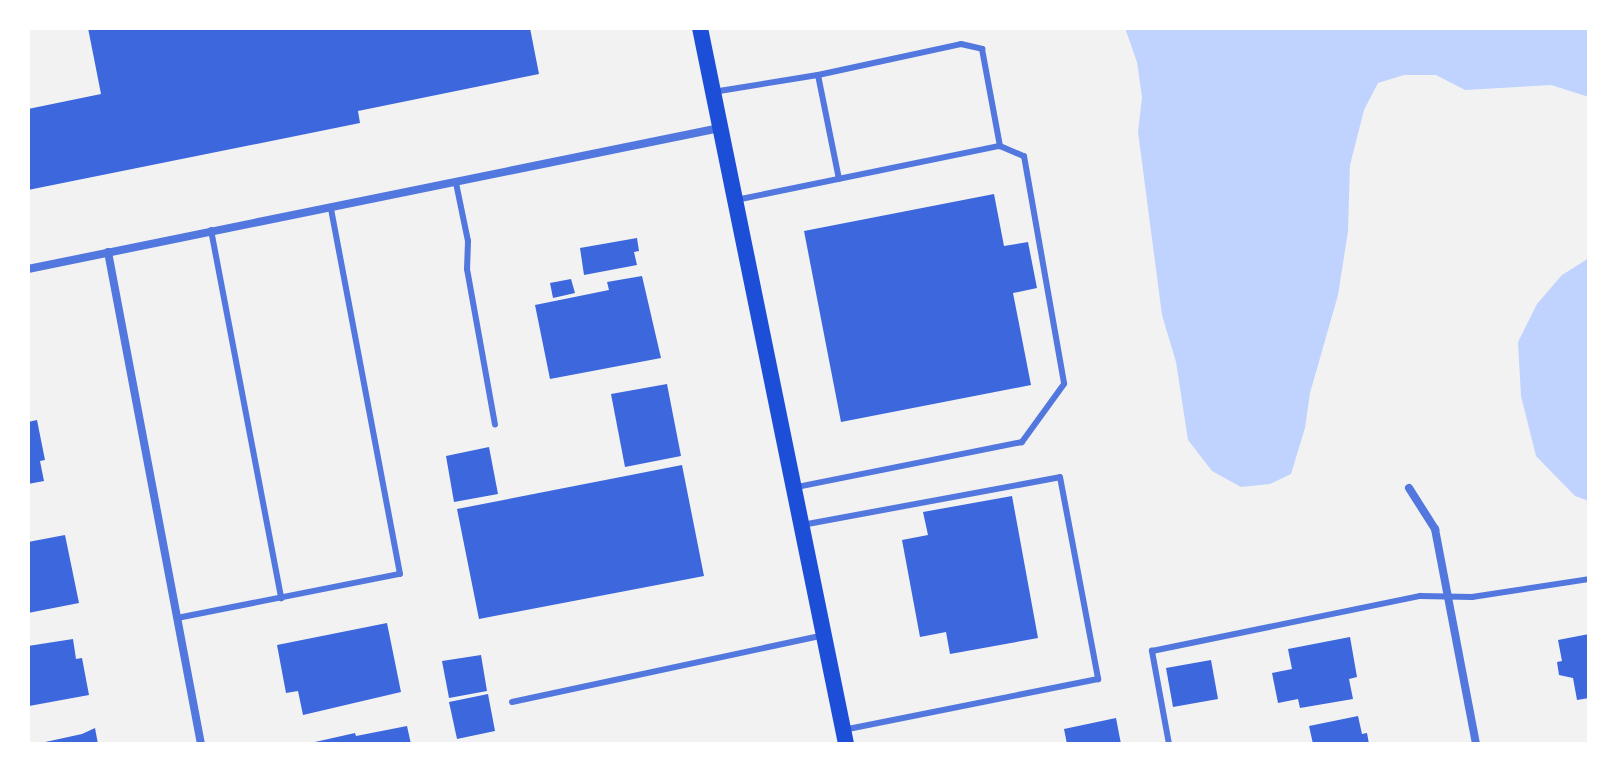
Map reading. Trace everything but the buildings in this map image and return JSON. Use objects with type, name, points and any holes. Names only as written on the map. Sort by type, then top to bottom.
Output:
[{"type":"main road","points":[[700,28],[845,737]]},
{"type":"street","points":[[28,269],[721,128]]},
{"type":"street","points":[[108,252],[201,744]]},
{"type":"street","points":[[1409,488],[1435,529],[1476,744]]},
{"type":"lane","points":[[713,92],[818,75],[961,44],[982,49],[1000,146]]},
{"type":"lane","points":[[818,75],[839,179]]},
{"type":"lane","points":[[736,200],[1000,146],[1024,156],[1064,384],[1022,442],[794,487]]},
{"type":"lane","points":[[456,183],[468,241],[467,269],[495,424]]},
{"type":"lane","points":[[177,618],[400,574],[331,209]]},
{"type":"lane","points":[[211,230],[281,598]]},
{"type":"lane","points":[[802,525],[1060,477],[1098,679],[845,737]]},
{"type":"lane","points":[[1169,744],[1152,651],[1420,596],[1472,597],[1589,579]]},
{"type":"lane","points":[[512,702],[824,635]]},
{"type":"water","points":[[1125,28],[1589,28],[1589,97],[1551,85],[1465,90],[1436,75],[1404,75],[1378,83],[1364,110],[1350,165],[1348,231],[1338,295],[1310,393],[1305,428],[1291,474],[1270,484],[1241,487],[1212,471],[1188,440],[1176,362],[1162,315],[1138,132],[1142,97],[1137,62]]},
{"type":"water","points":[[1589,258],[1589,501],[1575,496],[1536,456],[1521,396],[1518,342],[1537,304],[1562,275]]}]
